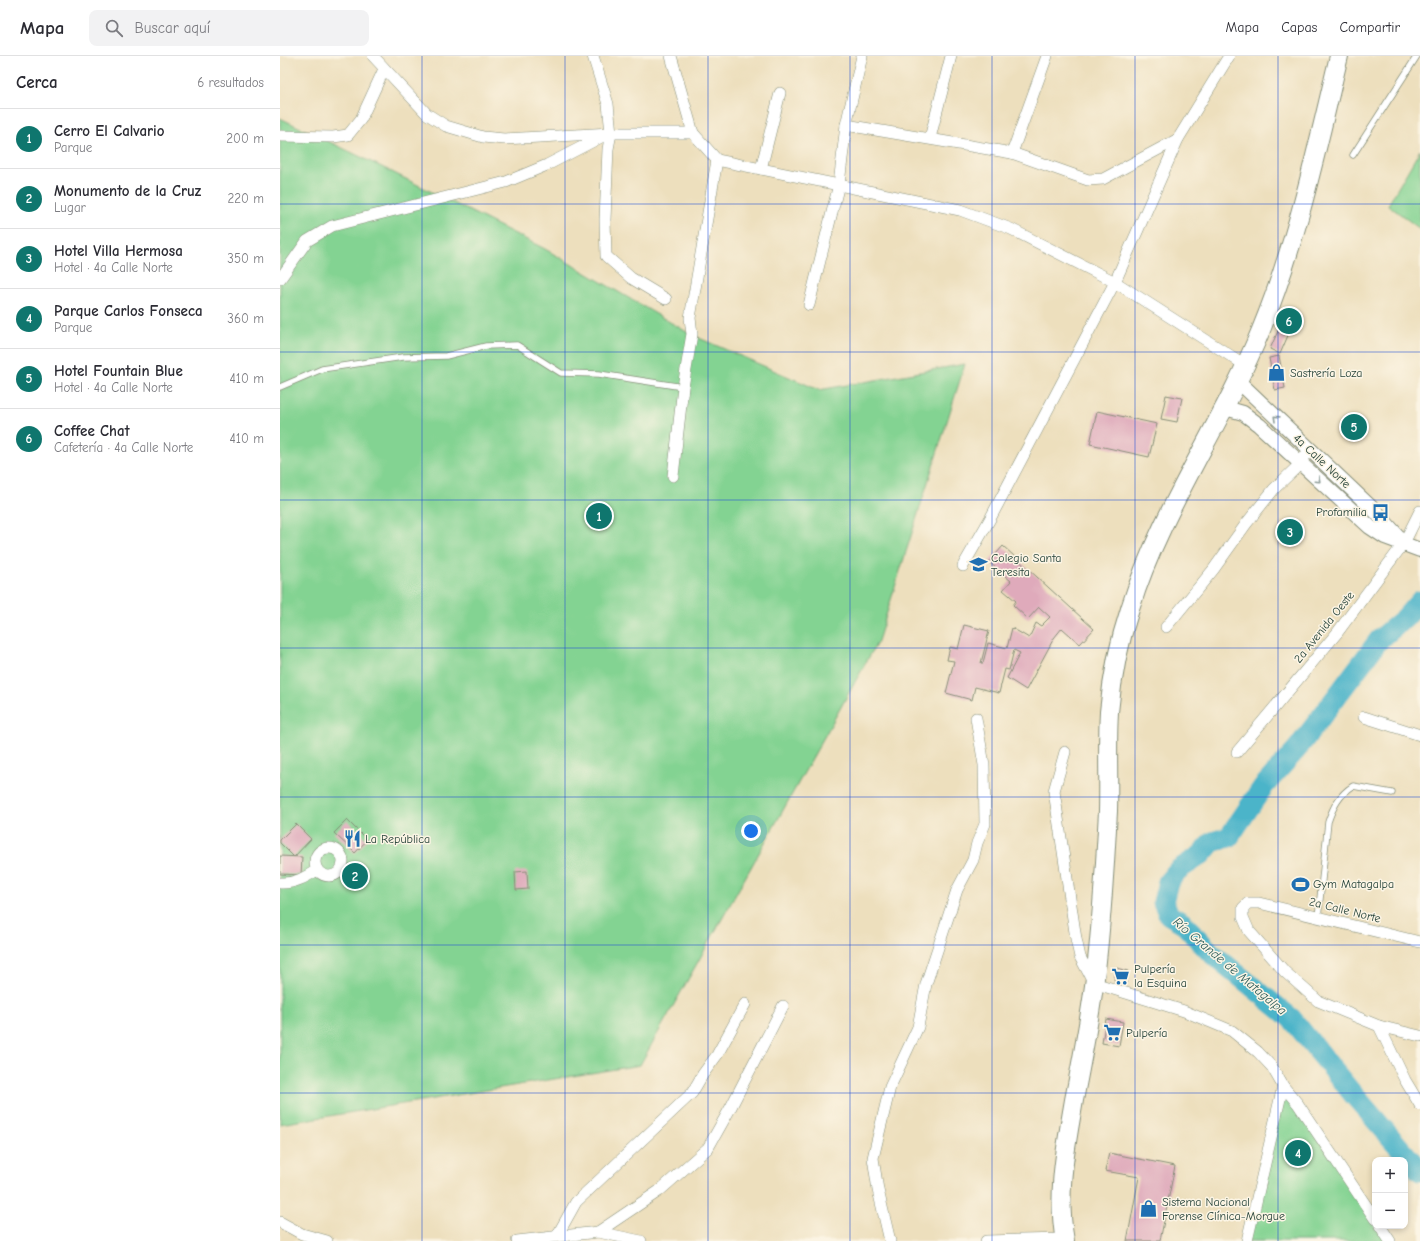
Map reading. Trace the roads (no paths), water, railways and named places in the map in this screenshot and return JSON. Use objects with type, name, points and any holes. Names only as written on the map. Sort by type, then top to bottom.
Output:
[{"type":"main road","points":[[1065,1240],[1062,1165],[1094,983],[1100,934],[1106,832],[1109,712],[1119,649],[1129,610],[1148,559],[1238,381],[1261,329],[1290,247],[1310,177],[1339,56]]},
{"type":"street","points":[[373,56],[427,114],[446,126],[483,137],[504,139],[611,132],[693,133]]},
{"type":"street","points":[[593,56],[608,104],[611,132],[608,149],[605,220],[606,256],[631,278],[666,298]]},
{"type":"street","points":[[671,56],[693,133],[717,160],[960,210],[1011,229],[1115,282],[1245,364]]},
{"type":"street","points":[[809,305],[839,184],[846,125],[862,56]]},
{"type":"street","points":[[930,138],[951,56]]},
{"type":"street","points":[[1012,153],[1047,56]]},
{"type":"street","points":[[962,566],[990,519],[1115,282],[1178,139],[1229,56]]},
{"type":"street","points":[[280,136],[333,138],[348,136],[361,119],[384,69]]},
{"type":"street","points":[[761,169],[780,93]]},
{"type":"street","points":[[846,125],[1012,153],[1088,180],[1102,179],[1178,139]]},
{"type":"street","points":[[280,279],[307,241],[332,226],[506,182],[547,165],[611,132]]},
{"type":"street","points":[[674,476],[683,388],[692,334],[690,318],[717,160]]},
{"type":"street","name":"4a Calle Norte","points":[[1238,381],[1413,547]]},
{"type":"street","name":"4a Calle Norte","points":[[1222,413],[1229,409],[1243,413],[1259,425],[1370,527],[1385,537],[1413,547]]},
{"type":"street","points":[[1166,627],[1213,570],[1274,489],[1300,464],[1309,450]]},
{"type":"street","name":"2a Avenida Oeste","points":[[1237,752],[1337,632],[1413,547],[1420,511]]},
{"type":"street","points":[[1364,717],[1420,735]]},
{"type":"street","points":[[890,1241],[878,1190],[873,1158],[890,1086],[918,1027],[926,984],[957,890],[973,860],[977,843],[985,824],[984,765],[976,718]]},
{"type":"street","points":[[1065,752],[1054,791],[1056,814],[1080,957],[1094,983],[1184,1011],[1232,1031],[1258,1052],[1272,1067],[1283,1086],[1298,1104],[1372,1215]]},
{"type":"street","points":[[280,883],[293,882],[317,870]]},
{"type":"street","name":"2a Calle Norte","points":[[1379,1026],[1318,1001],[1285,972],[1249,931],[1243,916],[1243,908],[1248,903],[1259,902],[1318,918],[1420,942]]},
{"type":"street","points":[[557,1236],[576,1202],[692,1093],[703,1074],[717,1056],[745,1004]]},
{"type":"street","points":[[598,1232],[659,1191],[708,1148],[732,1107],[783,1006]]},
{"type":"street","points":[[1379,1026],[1420,1036]]},
{"type":"street","points":[[1379,1026],[1405,1080],[1420,1105]]},
{"type":"street","points":[[1248,1241],[1283,1086]]},
{"type":"street","points":[[280,1222],[302,1234],[327,1241]]},
{"type":"street","points":[[1382,1229],[1390,1241]]},
{"type":"street","points":[[517,1241],[598,1232],[641,1241]]},
{"type":"street","points":[[986,1241],[1065,1240]]},
{"type":"lane","points":[[1353,155],[1417,56]]},
{"type":"lane","points":[[280,387],[322,369],[404,357],[446,356],[486,346],[517,345],[561,373],[599,374],[683,388]]},
{"type":"lane","points":[[1318,918],[1328,822],[1333,808],[1344,792],[1353,786],[1392,793]]},
{"type":"waterway","name":"Río Grande de Matagalpa","points":[[1420,601],[1405,618],[1379,640],[1297,749],[1263,787],[1229,837],[1212,842],[1201,855],[1178,870],[1168,882],[1163,902],[1169,915],[1183,923],[1210,952],[1292,1019],[1352,1093],[1420,1171]]},
{"type":"place","name":"Coffee Chat","points":[[1289,321]]},
{"type":"place","name":"Sastrería Loza","points":[[1277,373]]},
{"type":"place","name":"Hotel Fountain Blue","points":[[1354,427]]},
{"type":"place","name":"Profamilia","points":[[1380,512]]},
{"type":"place","name":"Cerro El Calvario","points":[[599,516]]},
{"type":"place","name":"Hotel Villa Hermosa","points":[[1290,532]]},
{"type":"place","name":"Colegio Santa Teresita","points":[[978,565]]},
{"type":"place","name":"La República","points":[[352,839]]},
{"type":"place","name":"Monumento de la Cruz","points":[[355,876]]},
{"type":"place","name":"Gym Matagalpa","points":[[1300,884]]},
{"type":"place","name":"Pulpería la Esquina","points":[[1121,976]]},
{"type":"place","name":"Pulpería","points":[[1113,1033]]},
{"type":"place","name":"Parque Carlos Fonseca","points":[[1298,1153]]},
{"type":"place","name":"Sistema Nacional Forense Clínica-Morgue","points":[[1149,1209]]}]
